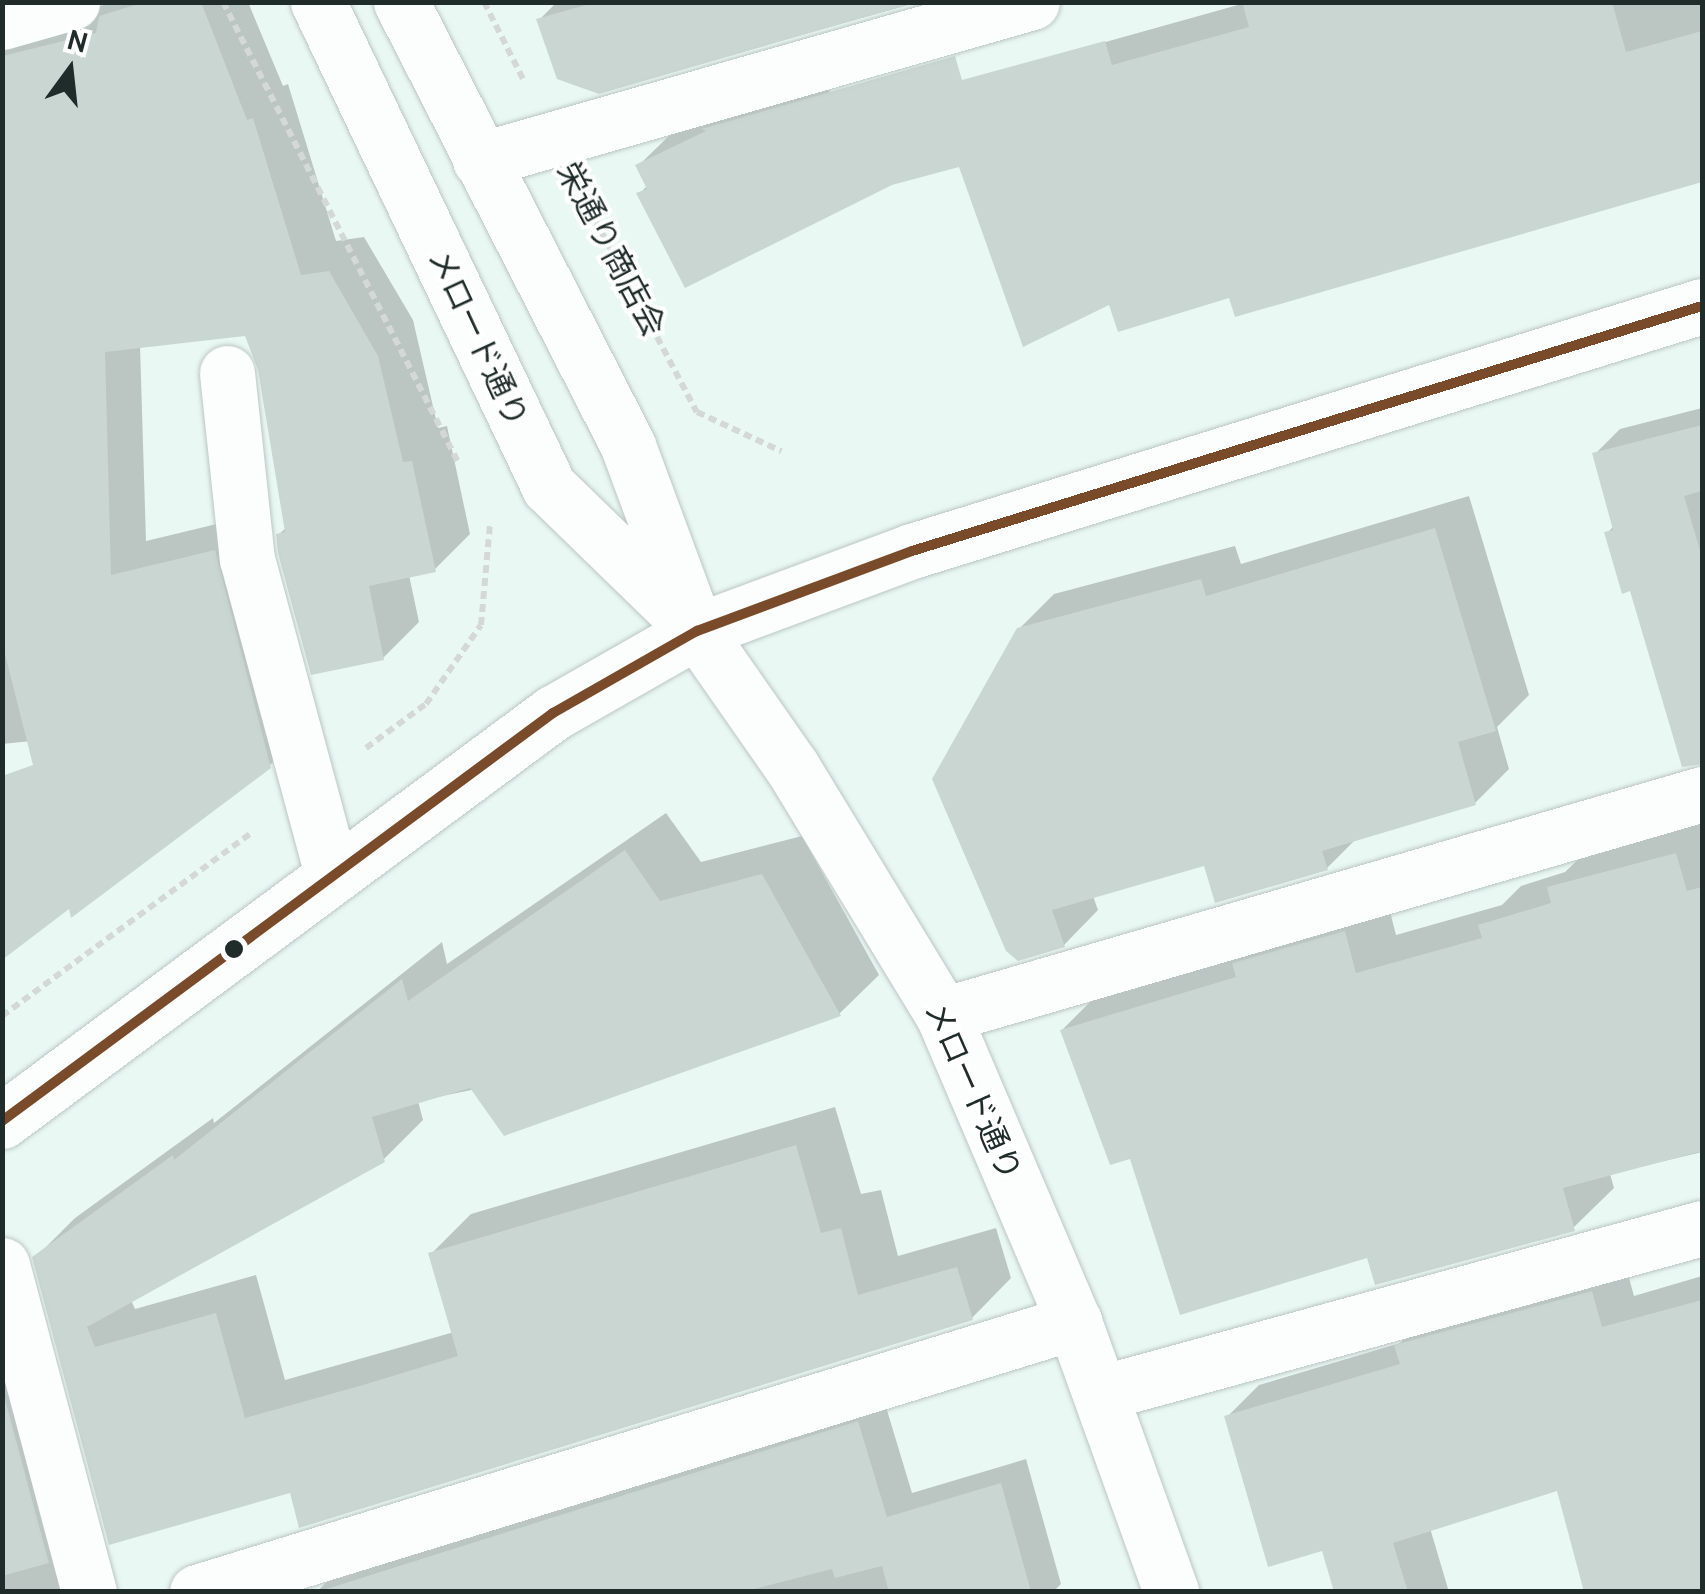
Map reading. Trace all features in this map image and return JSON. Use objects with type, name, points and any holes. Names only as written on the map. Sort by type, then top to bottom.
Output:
[{"type":"street","points":[[2,22],[72,2]]},
{"type":"street","name":"メロード通り","points":[[318,2],[549,487],[696,632],[792,766],[943,1015],[1074,1322],[1171,1592]]},
{"type":"street","name":"メロード通り","points":[[402,2],[628,446],[696,632]]},
{"type":"street","points":[[480,160],[1032,2]]},
{"type":"street","points":[[2,1121],[553,712],[696,632],[912,551],[1702,306]]},
{"type":"street","points":[[227,374],[247,559],[332,874]]},
{"type":"street","points":[[943,1015],[1702,794]]},
{"type":"street","points":[[1101,1394],[1702,1228]]},
{"type":"street","points":[[2,1266],[90,1592]]},
{"type":"street","points":[[197,1592],[1074,1322]]},
{"type":"path","name":"栄通り商店会","points":[[484,2],[697,412],[781,451]]},
{"type":"building","points":[[145,2],[201,2],[247,120],[253,118],[301,275],[329,271],[378,356],[403,462],[412,461],[436,572],[369,586],[384,660],[311,675],[278,553],[276,534],[285,532],[258,370],[245,336],[105,352],[111,575],[215,550],[271,768],[71,918],[69,909],[2,960],[2,776],[33,765],[2,642],[2,56],[96,33],[99,16]]},
{"type":"building","points":[[597,2],[917,2],[599,94],[557,79],[536,19]]},
{"type":"building","points":[[1242,2],[1612,2],[1626,52],[1702,31],[1702,182],[1235,317],[1229,298],[1118,332],[1109,305],[1023,347],[959,167],[892,185],[685,288],[636,193],[647,189],[635,165],[706,131],[701,129],[955,56],[962,80],[1105,41],[1112,65],[1249,27]]},
{"type":"building","points":[[1702,425],[1702,491],[1684,496],[1702,557],[1702,764],[1682,767],[1630,591],[1622,594],[1604,532],[1613,530],[1592,453]]},
{"type":"building","points":[[1435,528],[1496,731],[1458,742],[1476,805],[1322,851],[1328,870],[1215,903],[1204,866],[1052,910],[1065,947],[1018,961],[1006,951],[932,779],[1017,628],[1201,579],[1206,596]]},
{"type":"building","points":[[625,850],[660,901],[762,874],[841,1016],[504,1136],[470,1088],[372,1117],[385,1162],[87,1327],[95,1347],[216,1313],[245,1418],[363,1385],[458,1356],[428,1253],[796,1145],[821,1233],[841,1228],[858,1295],[957,1267],[973,1320],[299,1528],[290,1493],[109,1545],[32,1257],[173,1155],[174,1160],[402,979],[408,1001]]},
{"type":"building","points":[[1676,853],[1687,891],[1702,887],[1702,1151],[1563,1188],[1575,1231],[1375,1285],[1367,1258],[1180,1315],[1130,1159],[1110,1165],[1060,1030],[1236,977],[1232,963],[1345,931],[1356,973],[1482,938],[1478,925],[1551,903],[1547,887]]},
{"type":"building","points":[[1592,1291],[1602,1327],[1702,1300],[1702,1592],[1584,1592],[1557,1491],[1393,1543],[1408,1592],[1334,1592],[1322,1551],[1268,1567],[1224,1416],[1400,1364],[1394,1345]]},
{"type":"building","points":[[2,1388],[49,1563],[2,1576]]},
{"type":"building","points":[[858,1421],[887,1517],[1001,1483],[1031,1592],[889,1592],[882,1566],[835,1578],[832,1569],[742,1592],[317,1592]]},
{"type":"transit line","points":[[2,1121],[553,713],[697,631],[912,551],[1702,306]]}]
